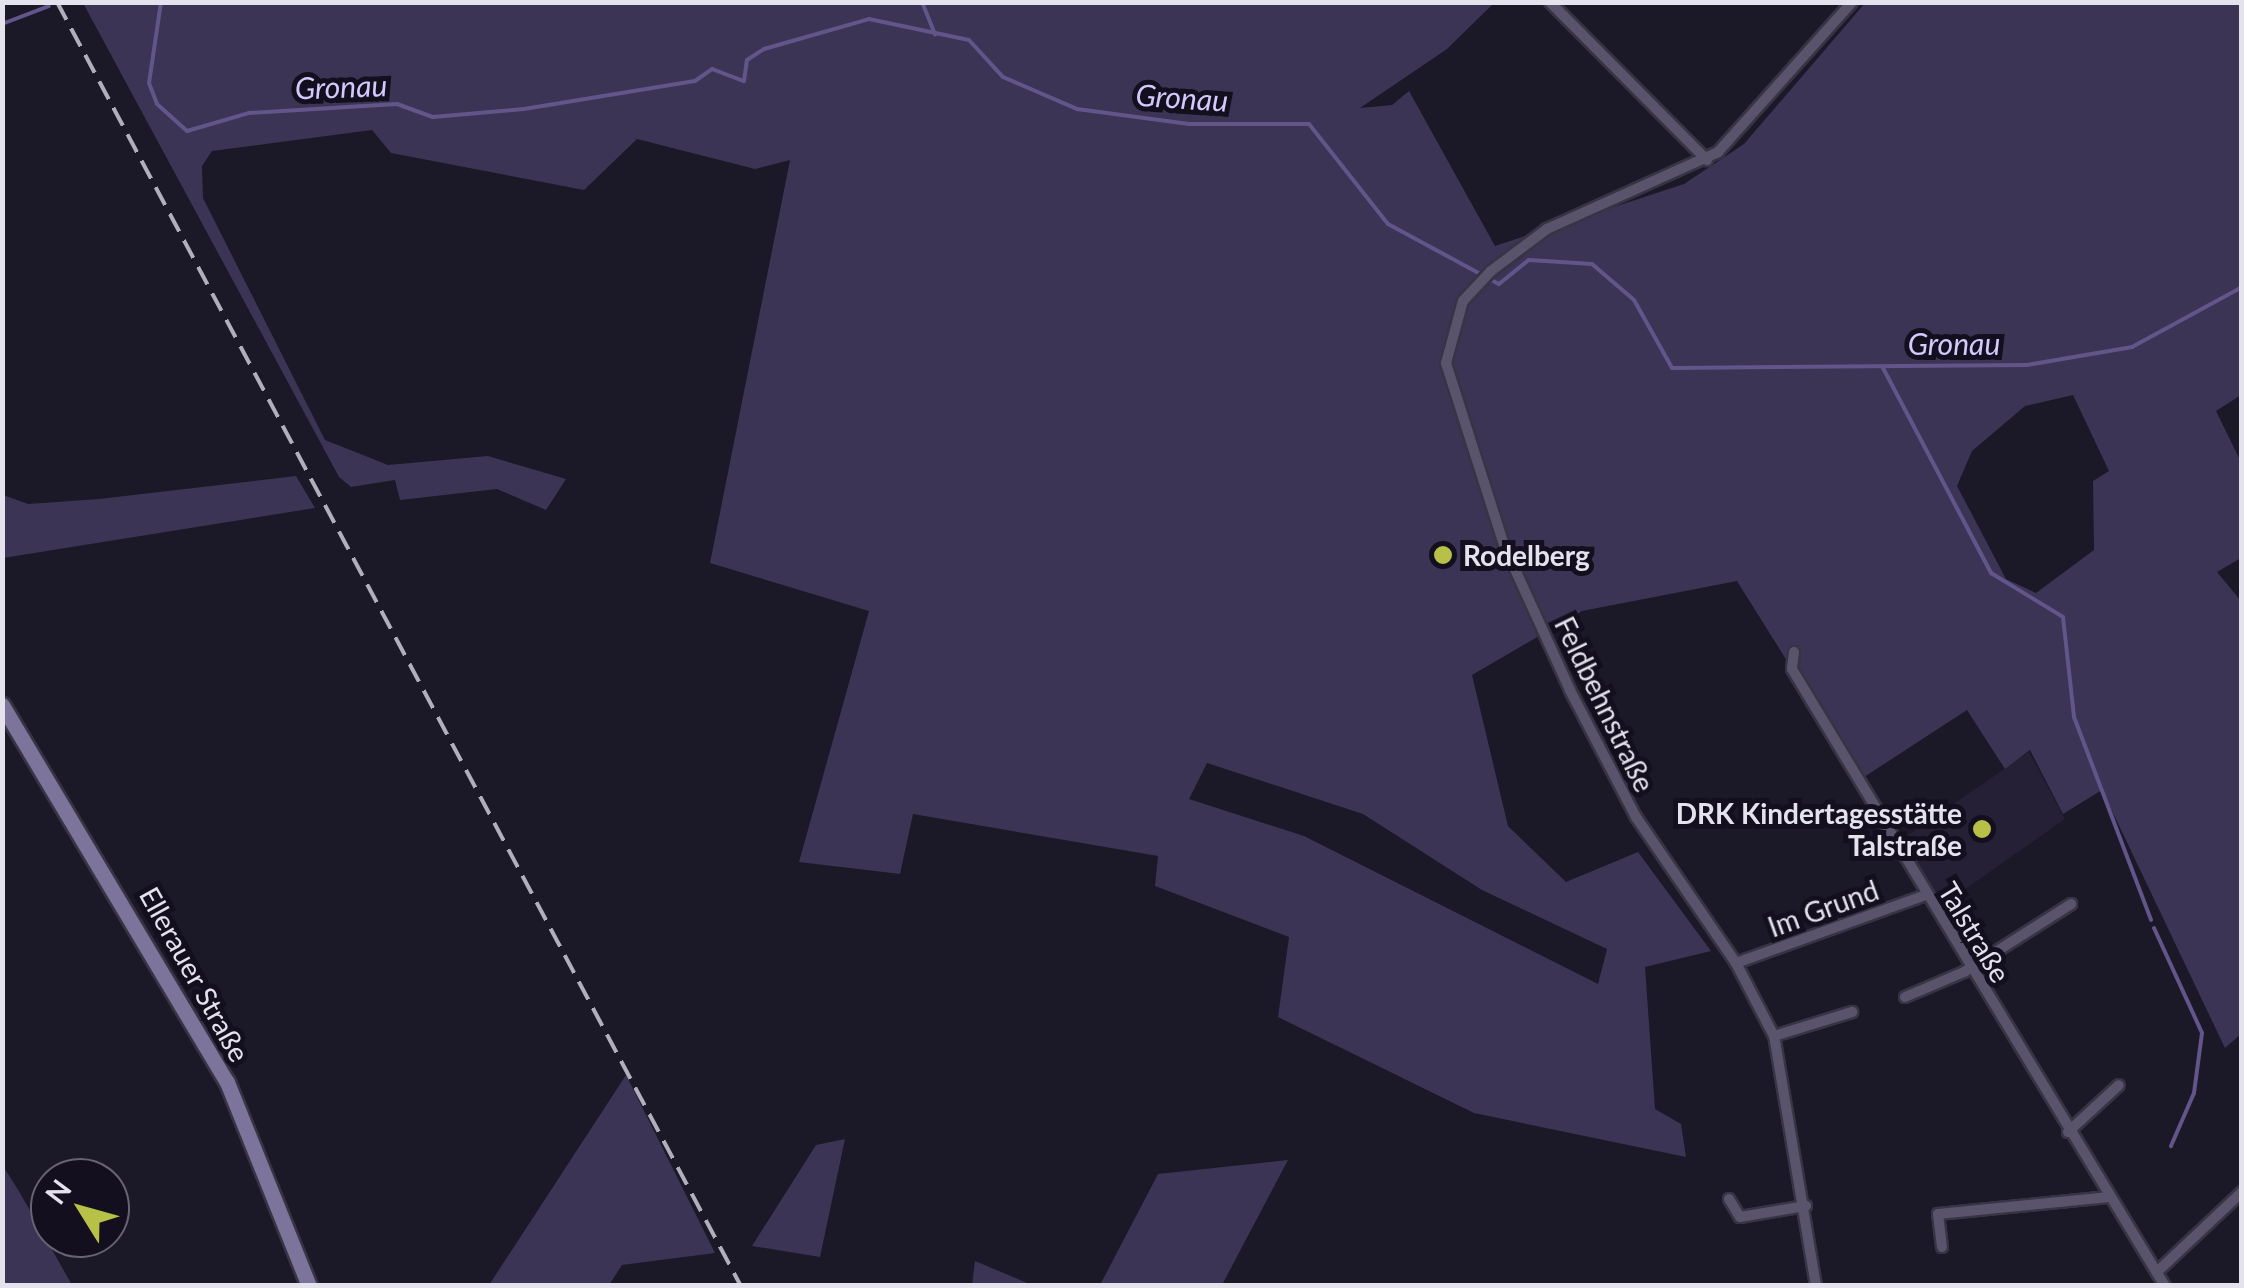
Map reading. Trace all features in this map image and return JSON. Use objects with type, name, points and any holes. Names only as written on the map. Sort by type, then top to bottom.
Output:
[{"type":"main road","name":"Ellerauer Straße","points":[[2,705],[226,1082],[309,1286]]},
{"type":"street","points":[[1550,2],[1706,160],[1852,2]]},
{"type":"street","name":"Feldbehnstraße","points":[[1706,160],[1547,230],[1491,270],[1450,332],[1446,363],[1504,545],[1631,808],[1736,963],[1774,1036],[1806,1206],[1816,1286]]},
{"type":"street","name":"Talstraße","points":[[1794,652],[1792,669],[2068,1132],[2166,1286]]},
{"type":"street","name":"Im Grund","points":[[1736,963],[1926,895]]},
{"type":"street","points":[[1905,997],[1971,968],[2072,904]]},
{"type":"street","points":[[1774,1036],[1852,1012]]},
{"type":"street","points":[[2068,1132],[2119,1086]]},
{"type":"street","points":[[2157,1272],[2242,1192]]},
{"type":"street","points":[[1942,1247],[1938,1214],[2108,1197]]},
{"type":"street","points":[[1728,1200],[1740,1217],[1806,1206]]},
{"type":"shaded area","points":[[83,3],[1494,3],[1447,49],[1360,108],[1392,105],[1409,91],[1495,246],[1684,184],[1744,144],[1865,3],[2241,3],[2241,395],[2216,411],[2242,464],[2241,558],[2217,572],[2241,601],[2241,1034],[2225,1048],[2102,790],[2063,814],[2030,750],[2005,769],[1967,710],[1861,779],[1737,581],[1582,611],[1472,675],[1508,826],[1566,882],[1638,852],[1711,951],[1645,967],[1655,1109],[1681,1124],[1686,1157],[1474,1113],[1278,1017],[1289,937],[1155,886],[1158,856],[913,814],[900,874],[799,862],[869,611],[710,563],[790,160],[755,169],[637,139],[584,190],[391,153],[372,130],[212,151],[202,166],[203,198],[325,440],[388,465],[488,456],[566,479],[546,510],[497,489],[400,500],[395,480],[351,487],[339,477]],"holes":[[[2073,395],[2109,471],[2093,481],[2094,550],[2036,593],[2006,579],[1957,486],[1972,451],[2025,406]],[[1207,763],[1363,814],[1482,890],[1607,949],[1598,984],[1304,836],[1189,799]]]},
{"type":"shaded area","points":[[296,476],[315,508],[3,558],[3,495],[28,504]]},
{"type":"shaded area","name":"DRK Kindertagesstätte Talstraße","points":[[2029,752],[2065,819],[1940,907],[1901,840]]},
{"type":"shaded area","points":[[626,1075],[715,1253],[622,1265],[609,1285],[489,1285]]},
{"type":"shaded area","points":[[845,1139],[820,1257],[752,1246],[816,1145]]},
{"type":"shaded area","points":[[1288,1160],[1222,1285],[1100,1285],[1158,1174]]},
{"type":"shaded area","points":[[3,1166],[30,1211],[30,1258],[57,1258],[72,1285],[3,1285]]},
{"type":"shaded area","points":[[975,1261],[1032,1285],[972,1285]]},
{"type":"waterway","name":"Gronau","points":[[161,2],[149,83],[157,104],[187,131],[249,113],[397,104],[433,117],[524,109],[695,81],[712,69],[744,81],[747,60],[764,49],[869,19],[969,40],[1003,77],[1077,109],[1189,124],[1309,124],[1388,224],[1499,284],[1529,260],[1592,264],[1634,300],[1672,368],[2027,365],[2132,347],[2242,287]]},
{"type":"waterway","points":[[922,2],[935,35]]},
{"type":"waterway","name":"Gronau","points":[[2,24],[49,6]]},
{"type":"waterway","points":[[1883,368],[1991,573],[2063,617],[2074,717],[2151,920]]},
{"type":"waterway","points":[[2154,928],[2202,1033],[2194,1093],[2171,1146]]},
{"type":"railway","points":[[57,2],[741,1286]]},
{"type":"place","name":"Rodelberg","points":[[1443,555]]},
{"type":"place","name":"DRK Kindertagesstätte Talstraße","points":[[1982,829]]}]
